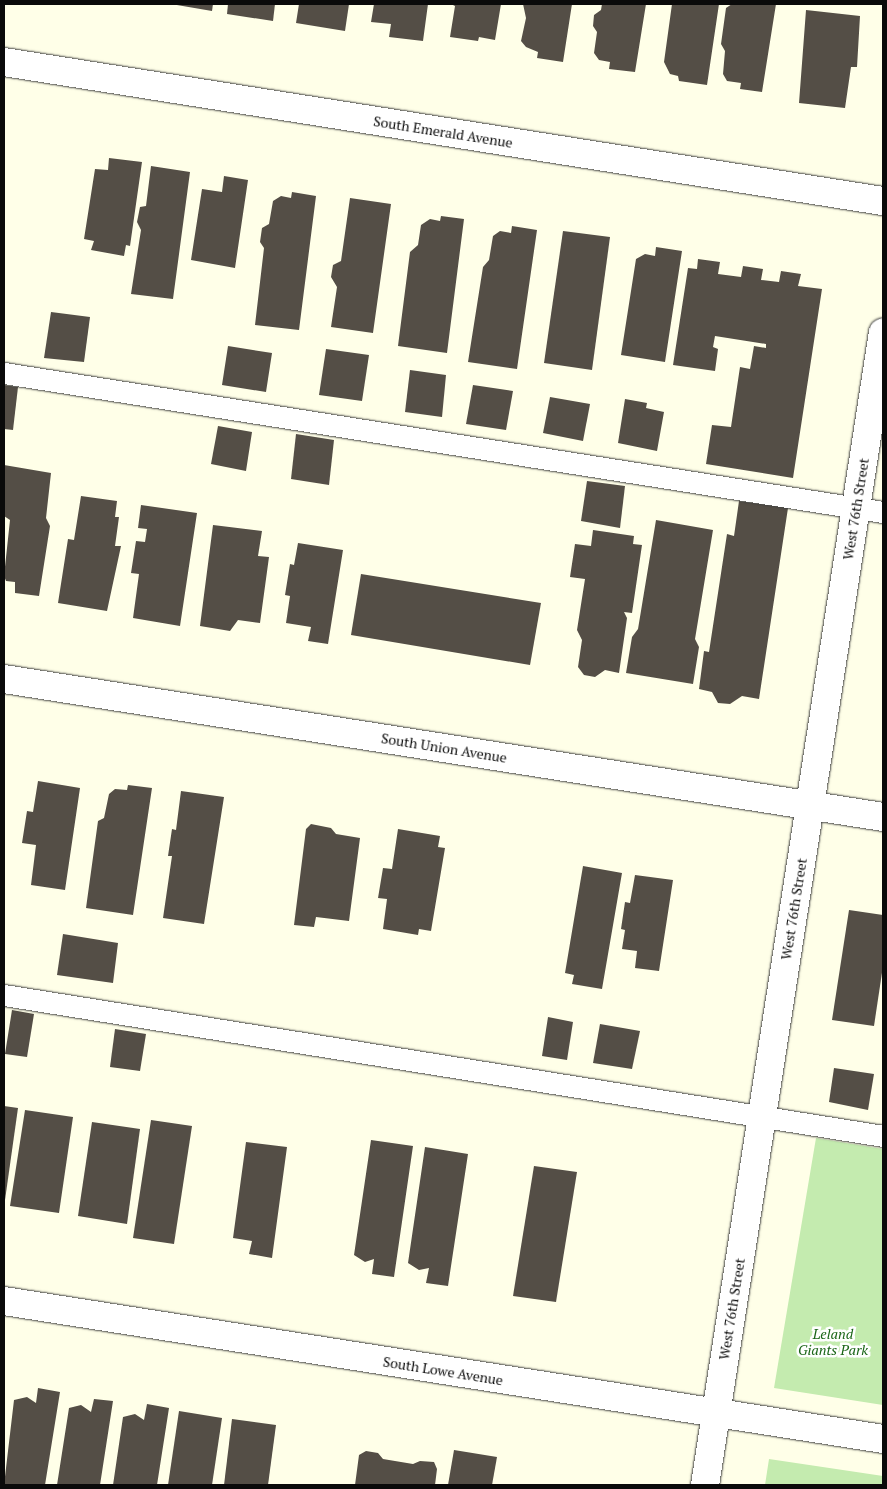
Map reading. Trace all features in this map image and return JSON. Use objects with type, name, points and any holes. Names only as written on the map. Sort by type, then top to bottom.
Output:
[{"type":"street","name":"South Emerald Avenue","points":[[4,62],[883,201]]},
{"type":"street","name":"West 76th Street","points":[[705,1485],[883,333]]},
{"type":"street","name":"South Union Avenue","points":[[4,679],[883,817]]},
{"type":"street","name":"South Lowe Avenue","points":[[4,1302],[883,1439]]},
{"type":"lane","points":[[4,373],[883,512]]},
{"type":"lane","points":[[4,995],[883,1136]]},
{"type":"green space","name":"Leland Giants Park","points":[[816,1138],[883,1149],[883,1405],[774,1388]]},
{"type":"green space","points":[[769,1459],[883,1476],[883,1485],[765,1485]]},
{"type":"building","points":[[171,4],[213,4],[212,11]]},
{"type":"building","points":[[228,4],[275,4],[273,21],[227,14]]},
{"type":"building","points":[[299,4],[349,4],[345,31],[296,23]]},
{"type":"building","points":[[374,4],[428,4],[423,41],[389,37],[391,24],[371,22]]},
{"type":"building","points":[[451,4],[501,4],[495,40],[479,37],[478,41],[450,37],[455,6]]},
{"type":"building","points":[[523,4],[572,4],[563,62],[537,58],[538,52],[526,47],[521,41],[526,18]]},
{"type":"building","points":[[602,4],[646,4],[635,72],[609,69],[610,62],[599,60],[594,53],[597,32],[593,26],[594,15],[601,10]]},
{"type":"building","points":[[672,4],[719,4],[707,85],[679,81],[678,76],[670,74],[664,62]]},
{"type":"building","points":[[732,4],[776,4],[762,92],[740,89],[741,83],[727,81],[723,74],[725,51],[721,44],[726,8]]},
{"type":"building","points":[[806,10],[860,16],[857,67],[851,67],[845,108],[799,103]]},
{"type":"building","points":[[109,158],[142,162],[130,246],[126,245],[124,256],[91,250],[94,241],[84,239],[95,169],[108,170]]},
{"type":"building","points":[[151,166],[190,172],[173,299],[131,294],[141,230],[137,222],[140,207],[146,206]]},
{"type":"building","points":[[224,176],[248,180],[235,268],[191,260],[202,189],[222,192]]},
{"type":"building","points":[[292,192],[316,196],[299,330],[255,325],[264,248],[260,242],[262,228],[269,224],[273,201],[281,196],[291,198]]},
{"type":"building","points":[[350,198],[391,204],[373,333],[331,327],[337,287],[331,277],[333,265],[341,261]]},
{"type":"building","points":[[441,216],[464,219],[447,353],[398,346],[410,252],[418,245],[421,225],[430,219],[440,221]]},
{"type":"building","points":[[512,226],[537,230],[517,369],[468,362],[483,267],[489,260],[493,236],[500,231],[511,233]]},
{"type":"building","points":[[563,231],[610,237],[592,370],[544,363]]},
{"type":"building","points":[[656,247],[682,251],[665,362],[621,355],[636,259],[645,254],[655,256]]},
{"type":"building","points":[[698,259],[720,262],[718,274],[741,277],[743,266],[763,269],[761,280],[779,282],[781,271],[801,274],[798,286],[822,289],[793,478],[706,464],[712,425],[731,427],[740,367],[750,369],[754,346],[766,348],[766,344],[715,336],[713,347],[718,349],[715,371],[673,365],[688,268],[697,269]]},
{"type":"building","points":[[51,312],[90,317],[84,362],[44,358]]},
{"type":"building","points":[[228,346],[272,353],[266,392],[222,385]]},
{"type":"building","points":[[326,349],[369,355],[362,401],[319,395]]},
{"type":"building","points":[[410,370],[446,375],[442,417],[405,412]]},
{"type":"building","points":[[4,385],[18,387],[13,430],[4,429]]},
{"type":"building","points":[[473,385],[513,391],[506,430],[466,424]]},
{"type":"building","points":[[550,397],[590,404],[583,441],[543,433]]},
{"type":"building","points":[[625,399],[647,403],[646,408],[664,412],[657,451],[618,443]]},
{"type":"building","points":[[218,426],[252,432],[246,471],[211,464]]},
{"type":"building","points":[[296,434],[334,440],[329,485],[291,479]]},
{"type":"building","points":[[4,465],[51,473],[46,518],[50,526],[39,596],[15,593],[15,582],[6,581],[4,576],[10,520],[4,516]]},
{"type":"building","points":[[587,481],[625,486],[620,528],[581,521]]},
{"type":"building","points":[[81,496],[117,501],[115,517],[119,517],[115,546],[121,546],[107,611],[58,603],[68,539],[74,540]]},
{"type":"building","points":[[739,501],[788,508],[759,699],[742,696],[730,704],[718,703],[712,692],[699,689],[704,651],[709,652],[727,534],[734,536]]},
{"type":"building","points":[[141,505],[197,513],[180,626],[133,618],[139,574],[131,573],[136,541],[145,542],[147,529],[138,528]]},
{"type":"building","points":[[656,520],[713,530],[695,639],[699,647],[693,684],[626,673],[632,637],[638,629]]},
{"type":"building","points":[[213,525],[262,531],[258,556],[269,557],[260,623],[238,620],[230,631],[200,626]]},
{"type":"building","points":[[593,530],[634,536],[633,544],[642,545],[632,613],[624,612],[627,618],[619,673],[605,670],[595,677],[584,675],[578,667],[582,640],[577,630],[585,579],[570,577],[575,544],[591,546]]},
{"type":"building","points":[[298,543],[343,550],[328,644],[308,641],[311,627],[286,623],[290,596],[285,595],[290,564],[294,565]]},
{"type":"building","points":[[361,574],[541,603],[530,665],[351,635]]},
{"type":"building","points":[[38,781],[80,788],[65,890],[31,885],[36,845],[22,843],[27,811],[33,812]]},
{"type":"building","points":[[128,785],[152,788],[133,915],[86,908],[98,821],[104,818],[109,794],[115,789],[127,790]]},
{"type":"building","points":[[181,791],[224,797],[204,924],[163,918],[172,856],[168,856],[172,829],[176,830]]},
{"type":"building","points":[[311,824],[331,828],[336,834],[360,838],[349,921],[316,917],[314,927],[294,925],[306,829]]},
{"type":"building","points":[[398,829],[440,836],[438,847],[445,848],[431,931],[419,929],[418,935],[383,929],[387,899],[378,898],[383,868],[392,869]]},
{"type":"building","points":[[583,866],[622,873],[602,989],[572,984],[574,975],[565,973]]},
{"type":"building","points":[[635,875],[673,880],[659,971],[635,968],[637,951],[622,949],[625,930],[621,929],[625,902],[630,903]]},
{"type":"building","points":[[849,910],[883,915],[883,966],[874,1026],[832,1020]]},
{"type":"building","points":[[63,934],[118,943],[113,983],[57,975]]},
{"type":"building","points":[[12,1010],[34,1014],[27,1057],[5,1054]]},
{"type":"building","points":[[548,1017],[573,1022],[567,1060],[542,1056]]},
{"type":"building","points":[[600,1024],[640,1031],[632,1069],[593,1063]]},
{"type":"building","points":[[115,1029],[146,1034],[140,1071],[110,1067]]},
{"type":"building","points":[[834,1068],[874,1074],[868,1110],[829,1102]]},
{"type":"building","points":[[4,1106],[18,1108],[5,1200],[4,1199]]},
{"type":"building","points":[[25,1110],[73,1117],[59,1213],[10,1206]]},
{"type":"building","points":[[151,1120],[192,1126],[174,1244],[133,1238]]},
{"type":"building","points":[[92,1122],[140,1129],[127,1224],[78,1216]]},
{"type":"building","points":[[371,1140],[413,1146],[394,1277],[372,1274],[374,1259],[365,1262],[354,1255]]},
{"type":"building","points":[[246,1142],[287,1147],[272,1258],[249,1254],[252,1241],[233,1238]]},
{"type":"building","points":[[425,1147],[468,1154],[448,1286],[426,1283],[429,1268],[419,1270],[408,1263]]},
{"type":"building","points":[[534,1166],[577,1172],[556,1302],[513,1296]]},
{"type":"building","points":[[38,1388],[60,1392],[45,1485],[4,1485],[14,1400],[27,1397],[36,1403]]},
{"type":"building","points":[[94,1399],[113,1401],[100,1485],[57,1485],[69,1408],[81,1405],[91,1412]]},
{"type":"building","points":[[147,1404],[169,1408],[157,1485],[113,1485],[123,1417],[135,1414],[144,1420]]},
{"type":"building","points":[[179,1411],[222,1418],[212,1485],[168,1485]]},
{"type":"building","points":[[232,1419],[276,1425],[268,1485],[224,1485]]},
{"type":"building","points":[[454,1450],[497,1457],[492,1485],[448,1485]]},
{"type":"building","points":[[366,1451],[378,1453],[383,1459],[413,1464],[420,1461],[434,1462],[437,1469],[435,1485],[355,1485],[359,1455]]}]
